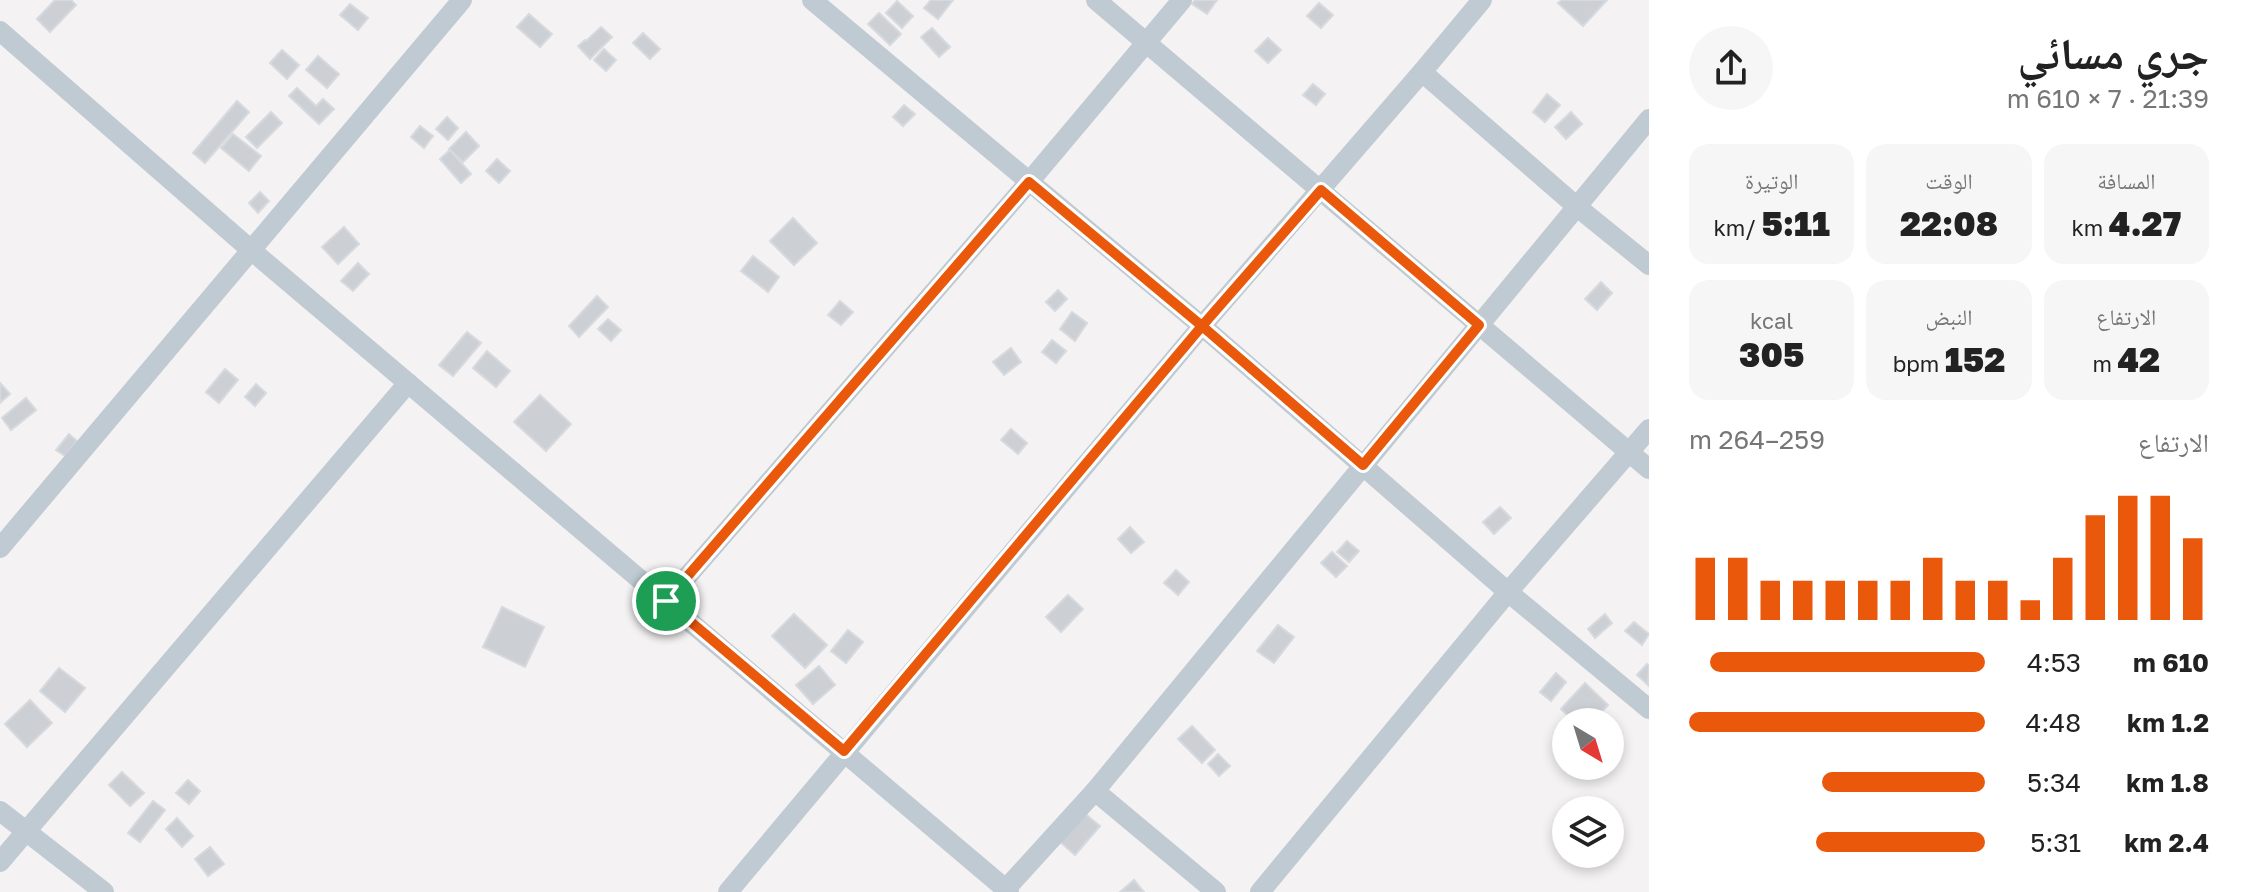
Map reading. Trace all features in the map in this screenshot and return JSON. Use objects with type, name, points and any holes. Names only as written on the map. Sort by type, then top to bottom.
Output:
[{"type":"street","points":[[0,548],[462,0]]},
{"type":"street","points":[[812,0],[1202,326],[1508,592],[1649,709]]},
{"type":"street","points":[[1096,0],[1649,469]]},
{"type":"street","points":[[666,601],[1029,182],[1182,0]]},
{"type":"street","points":[[728,892],[1202,326],[1482,0]]},
{"type":"street","points":[[0,31],[251,250],[1005,891],[1095,791],[1649,119]]},
{"type":"street","points":[[1422,72],[1649,265]]},
{"type":"street","points":[[0,862],[408,383]]},
{"type":"street","points":[[1260,892],[1508,592],[1649,429]]},
{"type":"street","points":[[1095,791],[1216,892]]},
{"type":"street","points":[[0,811],[104,892]]},
{"type":"building","points":[[55,0],[71,0],[76,5],[50,32],[37,19]]},
{"type":"building","points":[[931,0],[953,0],[938,19],[924,8]]},
{"type":"building","points":[[1195,0],[1217,0],[1207,14],[1192,4]]},
{"type":"building","points":[[1562,0],[1607,0],[1583,26],[1558,3]]},
{"type":"building","points":[[897,1],[913,16],[902,28],[886,13]]},
{"type":"building","points":[[1319,3],[1333,15],[1321,28],[1307,16]]},
{"type":"building","points":[[350,4],[368,18],[358,30],[340,15]]},
{"type":"building","points":[[879,13],[901,34],[890,45],[868,24]]},
{"type":"building","points":[[529,14],[552,34],[540,47],[517,27]]},
{"type":"building","points":[[601,27],[612,37],[590,59],[578,46]]},
{"type":"building","points":[[932,28],[950,47],[939,57],[921,37]]},
{"type":"building","points":[[643,33],[660,49],[650,59],[633,43]]},
{"type":"building","points":[[1268,38],[1281,50],[1268,63],[1255,51]]},
{"type":"building","points":[[604,49],[616,60],[606,71],[594,60]]},
{"type":"building","points":[[282,50],[299,65],[287,79],[270,63]]},
{"type":"building","points":[[318,56],[339,74],[327,88],[306,70]]},
{"type":"building","points":[[1313,84],[1325,94],[1316,105],[1303,95]]},
{"type":"building","points":[[297,88],[316,106],[323,99],[334,109],[319,124],[289,96]]},
{"type":"building","points":[[1547,94],[1560,105],[1545,122],[1533,112]]},
{"type":"building","points":[[237,101],[249,112],[205,163],[193,153]]},
{"type":"building","points":[[904,105],[915,114],[903,126],[893,117]]},
{"type":"building","points":[[271,112],[282,123],[257,148],[246,137]]},
{"type":"building","points":[[1571,112],[1582,124],[1566,139],[1555,127]]},
{"type":"building","points":[[447,117],[458,128],[448,140],[436,129]]},
{"type":"building","points":[[420,126],[433,136],[424,148],[411,137]]},
{"type":"building","points":[[466,132],[479,146],[463,162],[449,149]]},
{"type":"building","points":[[233,134],[261,156],[249,171],[221,148]]},
{"type":"building","points":[[450,150],[471,174],[461,183],[440,159]]},
{"type":"building","points":[[497,159],[510,171],[499,183],[486,171]]},
{"type":"building","points":[[260,192],[269,201],[258,213],[249,203]]},
{"type":"building","points":[[793,218],[817,243],[794,265],[770,241]]},
{"type":"building","points":[[344,227],[359,244],[338,264],[322,247]]},
{"type":"building","points":[[753,256],[779,277],[768,292],[741,271]]},
{"type":"building","points":[[358,263],[369,274],[353,291],[341,281]]},
{"type":"building","points":[[1601,282],[1612,293],[1597,310],[1585,299]]},
{"type":"building","points":[[1058,290],[1067,299],[1055,311],[1046,302]]},
{"type":"building","points":[[597,296],[608,307],[579,337],[569,326]]},
{"type":"building","points":[[840,301],[853,312],[841,325],[828,315]]},
{"type":"building","points":[[1072,312],[1087,323],[1075,341],[1060,329]]},
{"type":"building","points":[[608,319],[621,330],[611,341],[598,329]]},
{"type":"building","points":[[467,332],[481,343],[453,376],[439,365]]},
{"type":"building","points":[[1052,340],[1066,351],[1056,363],[1042,352]]},
{"type":"building","points":[[1011,348],[1021,362],[1004,375],[993,362]]},
{"type":"building","points":[[487,351],[510,371],[496,387],[473,368]]},
{"type":"building","points":[[225,369],[238,380],[219,403],[206,392]]},
{"type":"building","points":[[0,383],[10,394],[0,403]]},
{"type":"building","points":[[256,384],[266,393],[255,406],[245,397]]},
{"type":"building","points":[[540,395],[571,424],[546,451],[514,422]]},
{"type":"building","points":[[26,398],[36,410],[11,430],[2,418]]},
{"type":"building","points":[[1011,429],[1027,443],[1018,454],[1001,440]]},
{"type":"building","points":[[69,434],[77,441],[65,456],[56,450]]},
{"type":"building","points":[[1500,507],[1511,518],[1494,534],[1483,522]]},
{"type":"building","points":[[1130,527],[1144,542],[1131,553],[1118,539]]},
{"type":"building","points":[[1347,541],[1359,551],[1349,562],[1337,552]]},
{"type":"building","points":[[1332,552],[1347,566],[1336,577],[1321,563]]},
{"type":"building","points":[[1176,570],[1189,582],[1178,595],[1164,583]]},
{"type":"building","points":[[1068,595],[1083,609],[1061,632],[1046,617]]},
{"type":"building","points":[[502,607],[544,627],[525,667],[483,647]]},
{"type":"building","points":[[794,614],[827,645],[805,668],[772,636]]},
{"type":"building","points":[[1605,614],[1612,623],[1595,638],[1588,629]]},
{"type":"building","points":[[1634,622],[1649,634],[1642,645],[1625,631]]},
{"type":"building","points":[[1278,625],[1294,637],[1274,663],[1257,651]]},
{"type":"building","points":[[848,630],[863,642],[846,663],[831,651]]},
{"type":"building","points":[[1647,664],[1649,666],[1648,685],[1637,675]]},
{"type":"building","points":[[819,666],[835,685],[813,704],[796,685]]},
{"type":"building","points":[[59,668],[85,688],[65,712],[40,691]]},
{"type":"building","points":[[1556,673],[1566,682],[1551,701],[1540,692]]},
{"type":"building","points":[[1585,683],[1608,705],[1605,708],[1562,708]]},
{"type":"building","points":[[30,700],[52,723],[27,747],[5,724]]},
{"type":"building","points":[[1192,726],[1215,750],[1202,763],[1178,739]]},
{"type":"building","points":[[1218,754],[1230,766],[1219,776],[1208,764]]},
{"type":"building","points":[[122,772],[144,793],[130,806],[109,785]]},
{"type":"building","points":[[188,780],[200,791],[189,804],[176,793]]},
{"type":"building","points":[[153,801],[165,810],[140,842],[128,833]]},
{"type":"building","points":[[1083,812],[1100,826],[1075,855],[1059,841]]},
{"type":"building","points":[[177,818],[193,836],[182,847],[166,829]]},
{"type":"building","points":[[210,847],[224,864],[208,876],[195,859]]},
{"type":"building","points":[[1134,880],[1144,892],[1120,892]]},
{"type":"route","points":[[666,601],[844,751],[1202,326],[1321,190],[1479,325],[1363,465],[1202,326],[1029,182],[666,601]]}]
